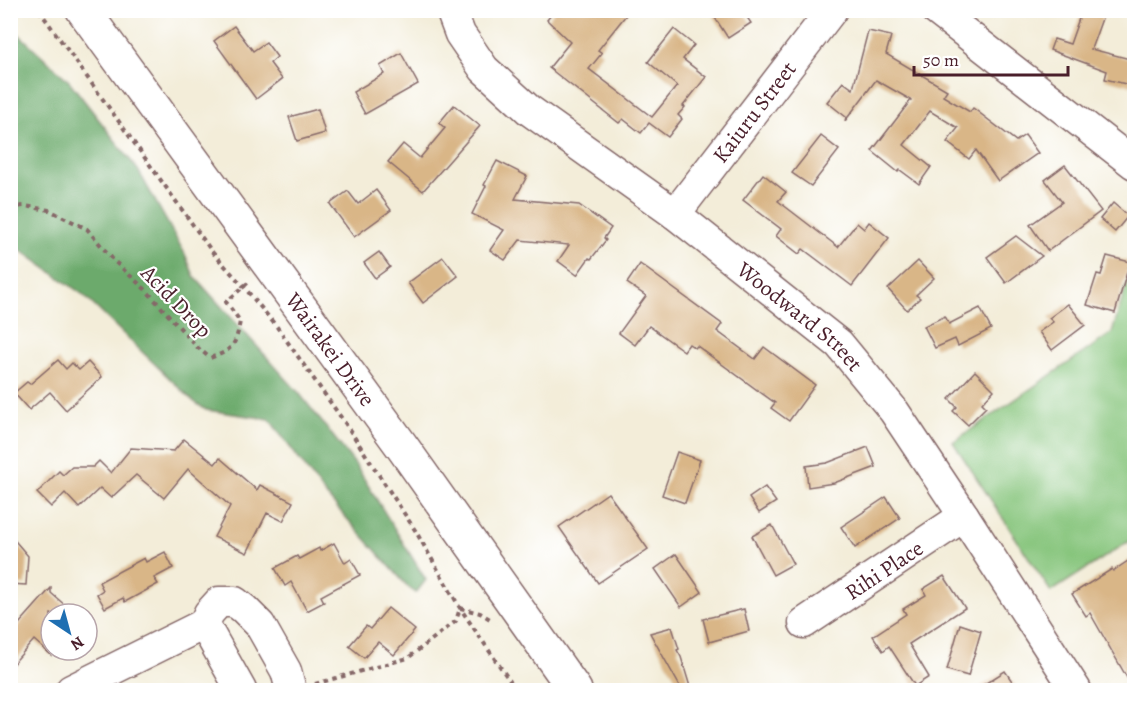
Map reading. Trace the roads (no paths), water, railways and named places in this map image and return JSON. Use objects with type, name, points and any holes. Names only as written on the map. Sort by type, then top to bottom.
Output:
[{"type":"main road","name":"Wairakei Drive","points":[[83,10],[408,454],[574,690]]},
{"type":"street","name":"Woodward Street","points":[[451,10],[460,34],[484,69],[529,110],[675,214],[839,344],[894,411],[1076,690]]},
{"type":"street","name":"Kaiuru Street","points":[[675,214],[832,10]]},
{"type":"street","points":[[936,10],[1134,164]]},
{"type":"street","name":"Rihi Place","points":[[804,623],[964,516]]},
{"type":"street","points":[[71,690],[204,624],[209,613],[219,602],[235,602],[260,625],[286,671],[302,688]]},
{"type":"street","points":[[204,624],[241,690]]}]
